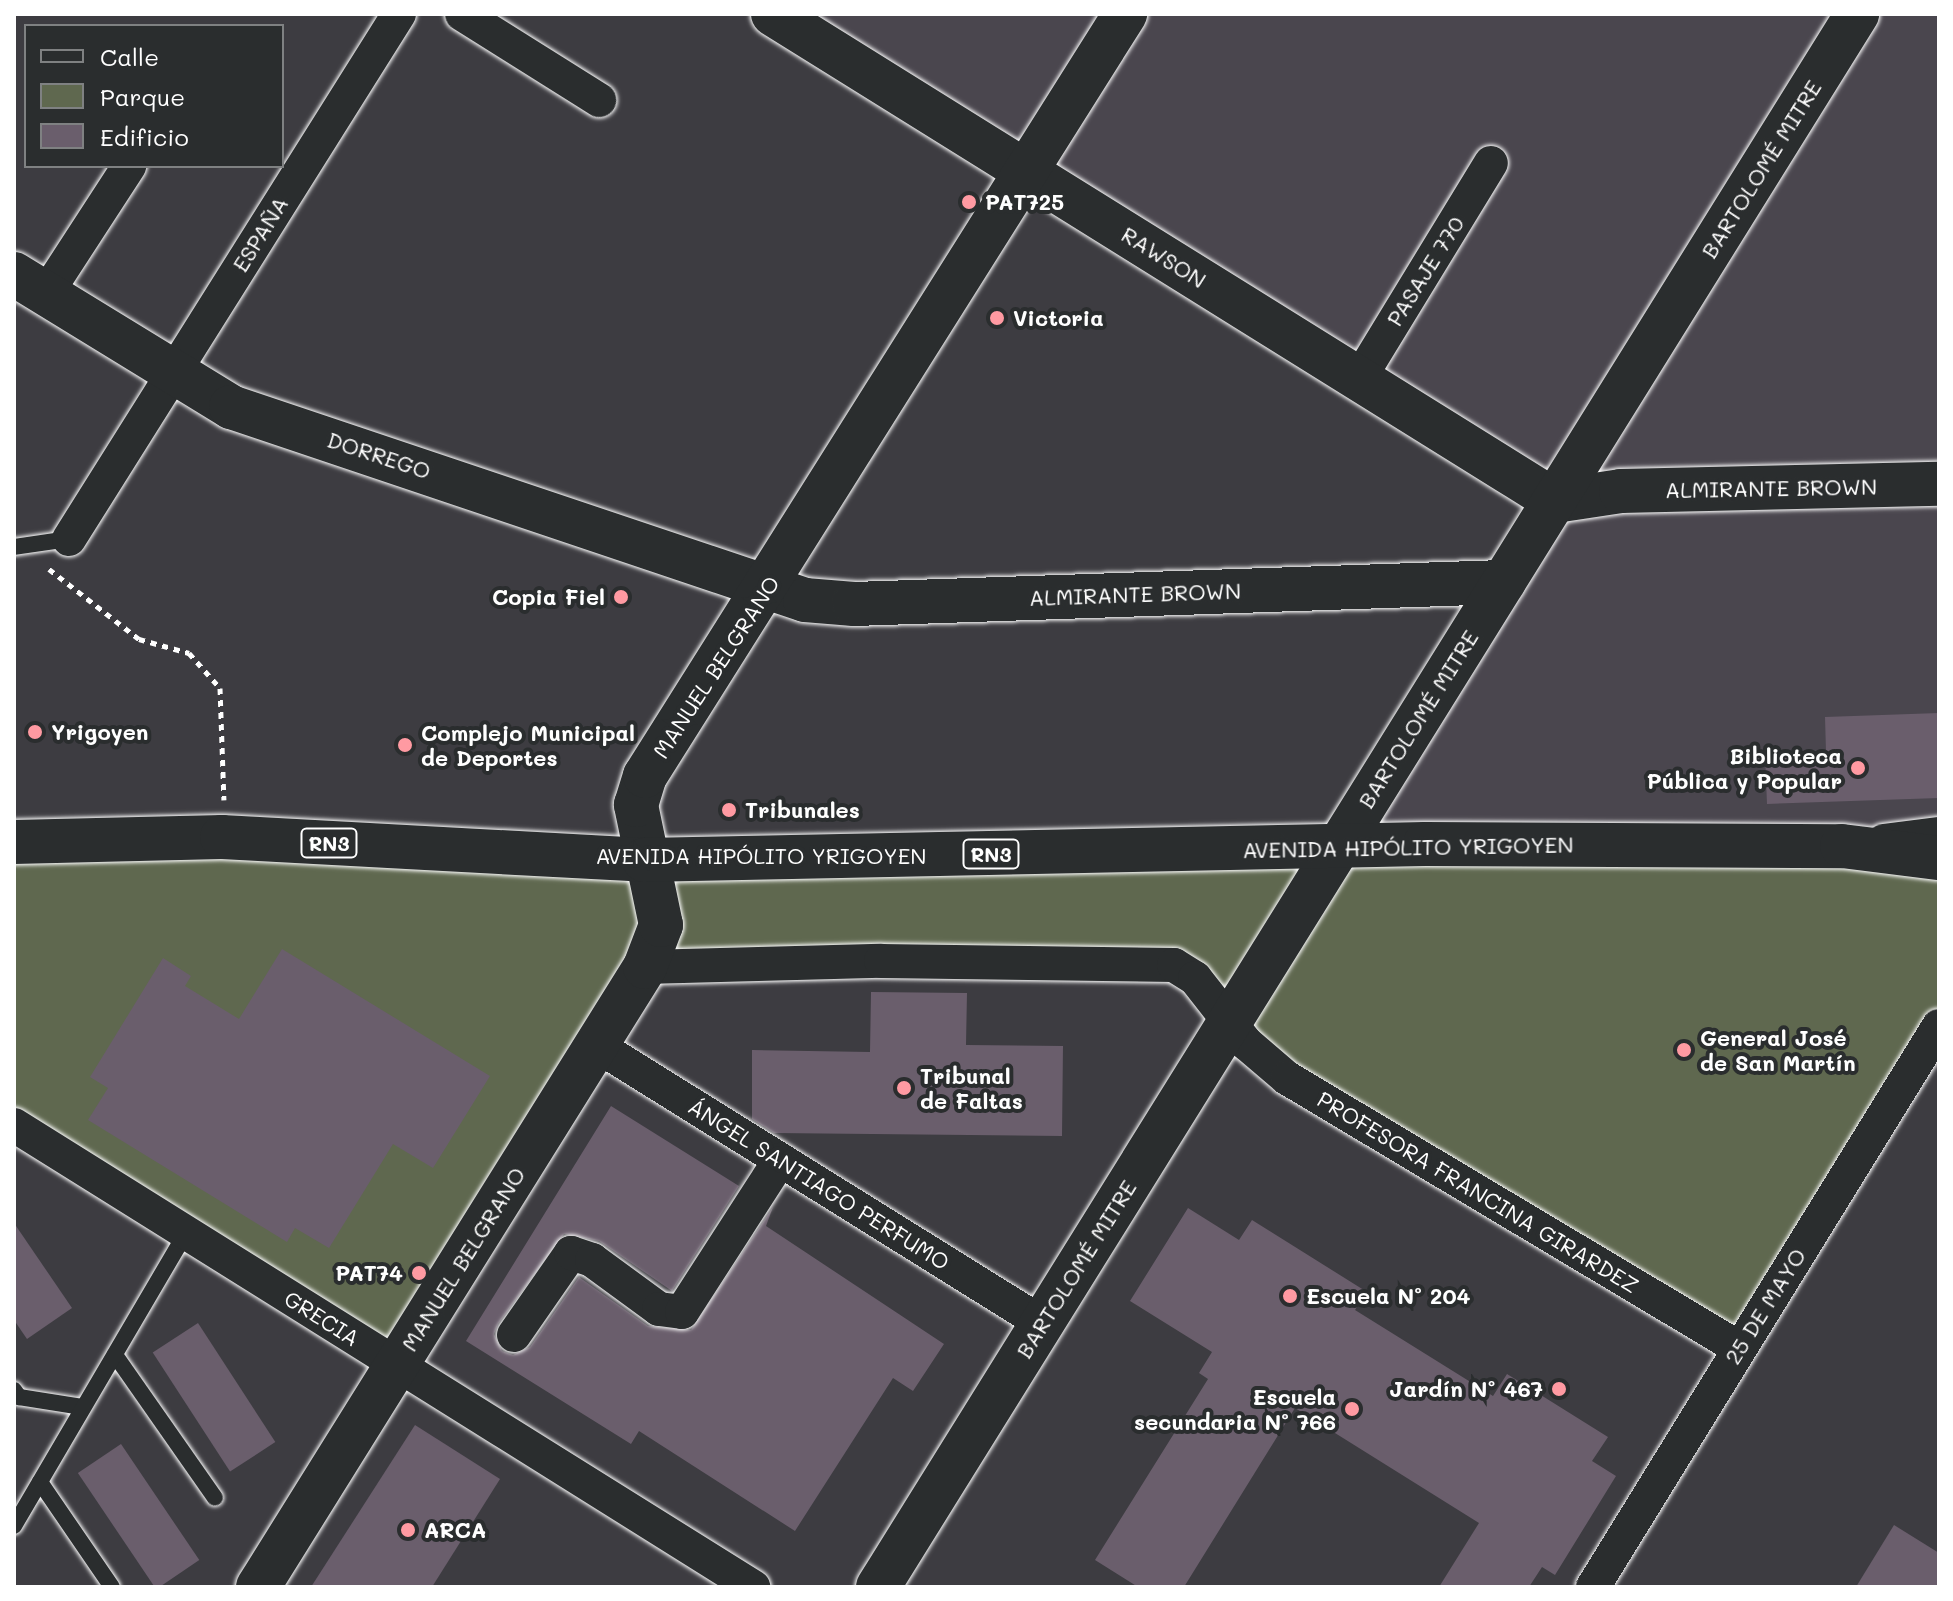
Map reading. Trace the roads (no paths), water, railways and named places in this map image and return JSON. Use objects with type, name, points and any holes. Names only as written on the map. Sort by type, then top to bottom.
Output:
[{"type":"main road","name":"RAWSON","points":[[773,14],[1555,501]]},
{"type":"main road","name":"MANUEL BELGRANO","points":[[258,1587],[645,967],[661,925],[644,860],[636,805],[645,776],[768,588],[1125,14]]},
{"type":"main road","name":"BARTOLOMÉ MITRE","points":[[878,1587],[1857,14]]},
{"type":"main road","name":"DORREGO","points":[[30,284],[231,407],[768,588]]},
{"type":"main road","name":"ALMIRANTE BROWN","points":[[1555,501],[1621,491],[1939,484]]},
{"type":"main road","name":"ALMIRANTE BROWN","points":[[768,588],[805,600],[854,604],[1504,582]]},
{"type":"main road","name":"AVENIDA HIPÓLITO YRIGOYEN","points":[[14,842],[222,837],[644,860],[1338,848],[1842,846],[1939,858]]},
{"type":"street","name":"ESPAÑA","points":[[69,539],[399,14]]},
{"type":"street","points":[[462,14],[599,100]]},
{"type":"street","name":"PASAJE 770","points":[[1359,379],[1491,163]]},
{"type":"street","points":[[30,284],[127,168]]},
{"type":"street","points":[[1842,846],[1939,834]]},
{"type":"street","name":"PROFESORA FRANCINA GIRARDEZ","points":[[645,967],[881,961],[1174,965],[1195,978],[1246,1043],[1287,1078],[1739,1348]]},
{"type":"street","name":"25 DE MAYO","points":[[1593,1587],[1939,1026]]},
{"type":"street","name":"ÁNGEL SANTIAGO PERFUMO","points":[[596,1045],[1042,1323]]},
{"type":"street","name":"GRECIA","points":[[14,1125],[753,1587]]},
{"type":"street","points":[[514,1335],[571,1253],[592,1260],[659,1309],[682,1312],[780,1160]]},
{"type":"lane","points":[[18,546],[69,539]]},
{"type":"lane","points":[[14,1526],[185,1234]]},
{"type":"lane","points":[[115,1355],[215,1498]]},
{"type":"lane","points":[[14,1390],[19,1397],[82,1407]]},
{"type":"lane","points":[[40,1482],[112,1587]]},
{"type":"place","name":"PAT725","points":[[969,202]]},
{"type":"place","name":"Victoria","points":[[997,318]]},
{"type":"place","name":"Copia Fiel","points":[[621,597]]},
{"type":"place","name":"Yrigoyen","points":[[35,732]]},
{"type":"place","name":"Complejo Municipal de Deportes","points":[[405,745]]},
{"type":"place","name":"Biblioteca Pública y Popular","points":[[1858,768]]},
{"type":"place","name":"Tribunales","points":[[729,810]]},
{"type":"place","name":"General José de San Martín","points":[[1684,1050]]},
{"type":"place","name":"Tribunal de Faltas","points":[[904,1088]]},
{"type":"place","name":"PAT74","points":[[419,1273]]},
{"type":"place","name":"Escuela Nº 204","points":[[1290,1296]]},
{"type":"place","name":"Jardín Nº 467","points":[[1559,1389]]},
{"type":"place","name":"Escuela secundaria Nº 766","points":[[1352,1409]]},
{"type":"place","name":"ARCA","points":[[408,1530]]}]
